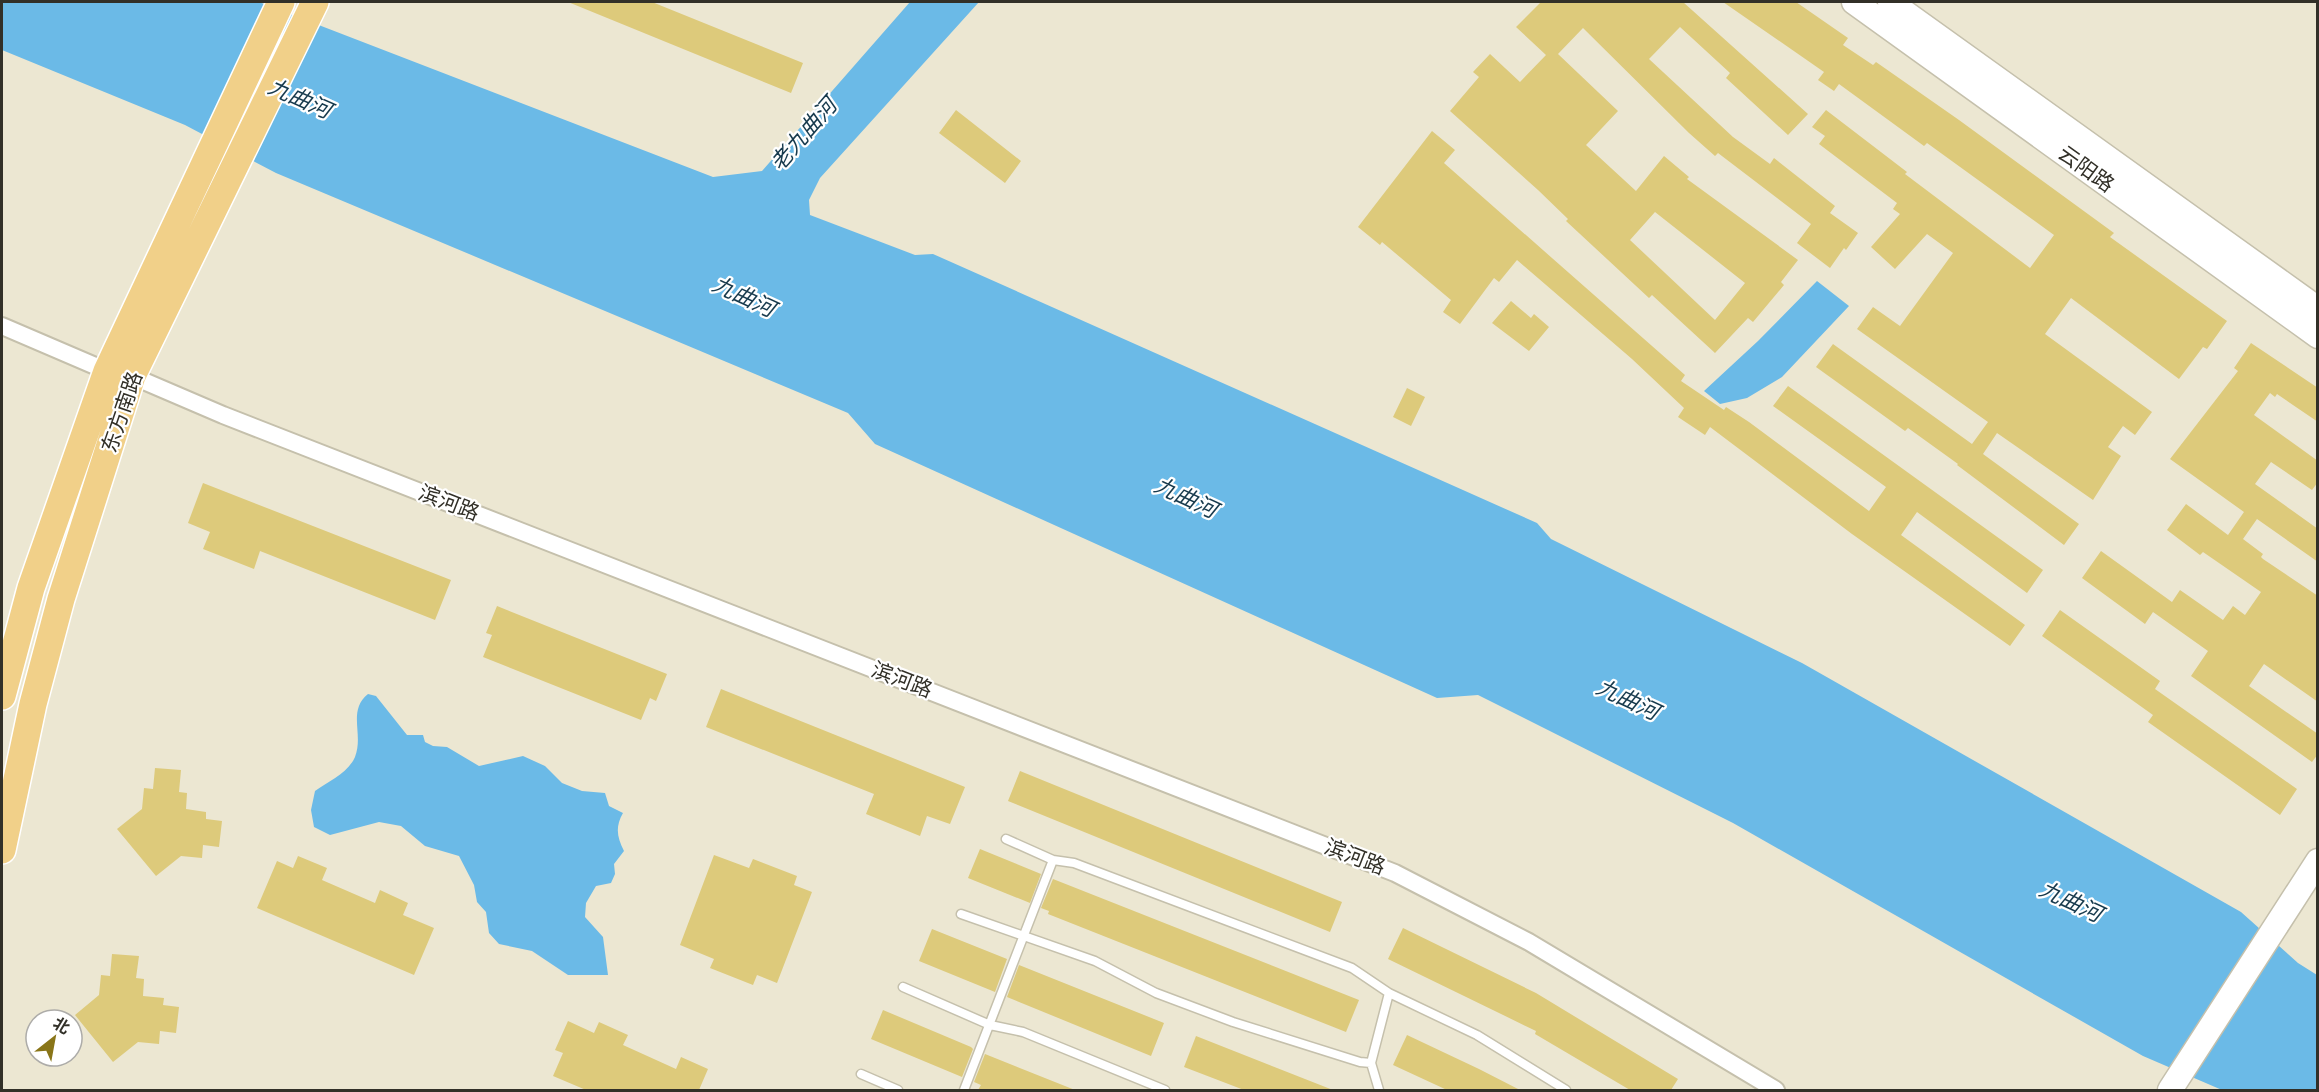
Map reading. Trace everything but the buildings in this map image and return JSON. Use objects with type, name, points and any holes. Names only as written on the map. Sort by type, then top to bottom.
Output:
[{"type":"main road","name":"东方南路","points":[[2,696],[31,588],[120,374],[187,200],[281,2]]},
{"type":"main road","name":"东方南路","points":[[2,850],[30,715],[120,374],[214,214],[315,2]]},
{"type":"street","name":"云阳路","points":[[1854,2],[2318,336]]},
{"type":"street","name":"云阳路","points":[[1890,2],[2318,309]]},
{"type":"street","name":"滨河路","points":[[2,326],[245,424],[1395,873],[1529,942],[1776,1090]]},
{"type":"street","points":[[2170,1090],[2318,861]]},
{"type":"lane","points":[[1006,839],[1053,861],[1074,863],[1352,968],[1389,993],[1477,1035],[1566,1090]]},
{"type":"lane","points":[[964,1090],[1053,861]]},
{"type":"lane","points":[[961,914],[1095,961],[1156,993],[1233,1022],[1360,1062],[1371,1063]]},
{"type":"lane","points":[[903,987],[990,1025],[1023,1032],[1165,1090]]},
{"type":"lane","points":[[1379,1090],[1371,1063],[1389,993]]},
{"type":"lane","points":[[861,1074],[898,1090]]},
{"type":"water","points":[[2,2],[259,2],[713,177],[762,171],[910,2],[979,2],[820,178],[809,200],[810,215],[915,255],[933,254],[1537,523],[1551,539],[1802,663],[2241,912],[2298,963],[2317,975],[2317,1090],[2222,1090],[2143,1056],[1733,823],[1478,695],[1437,698],[875,444],[848,413],[276,173],[185,125],[2,50]]},
{"type":"water","points":[[1817,281],[1849,306],[1782,377],[1747,398],[1720,404],[1704,391],[1758,341]]},
{"type":"water","points":[[368,694],[376,696],[407,735],[423,735],[425,742],[433,746],[447,747],[479,766],[523,756],[545,766],[562,783],[582,791],[605,793],[609,806],[623,813],[618,832],[624,851],[614,864],[615,874],[611,883],[596,886],[586,903],[585,917],[603,937],[608,975],[568,975],[532,951],[499,944],[489,933],[486,912],[477,902],[474,885],[459,856],[425,846],[401,826],[379,822],[330,835],[314,827],[311,810],[315,791],[352,763],[358,740],[358,708]]},
{"type":"water label","name":"九曲河","points":[[300,98]]},
{"type":"water label","name":"老九曲河","points":[[803,134]]},
{"type":"water label","name":"九曲河","points":[[744,296]]},
{"type":"water label","name":"九曲河","points":[[1186,497]]},
{"type":"water label","name":"九曲河","points":[[1628,699]]},
{"type":"water label","name":"九曲河","points":[[2071,901]]}]
